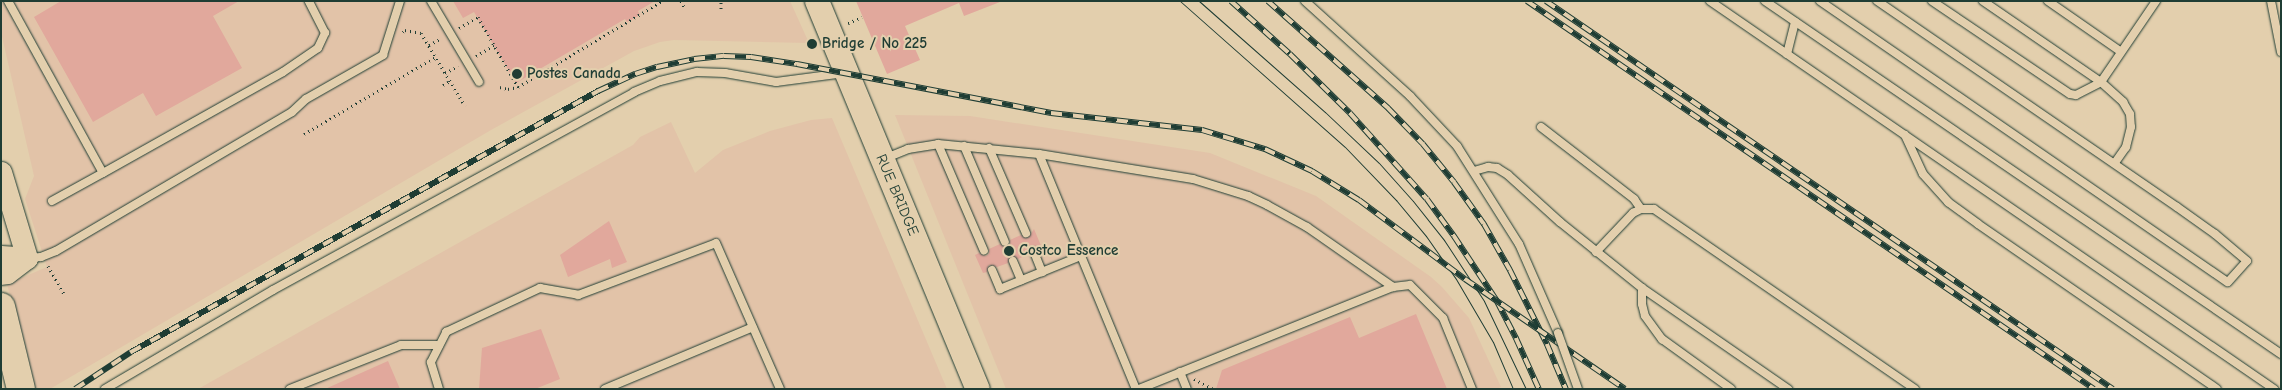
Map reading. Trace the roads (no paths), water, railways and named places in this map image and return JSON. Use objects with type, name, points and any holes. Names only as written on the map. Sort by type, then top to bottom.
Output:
[{"type":"highway","points":[[1,307],[21,389]]},
{"type":"main road","name":"RUE BRIDGE","points":[[817,1],[978,389]]},
{"type":"street","points":[[1,172],[35,257]]},
{"type":"street","points":[[1,256],[35,257]]},
{"type":"street","points":[[1,274],[7,273],[35,257]]},
{"type":"lane","points":[[8,1],[103,173]]},
{"type":"lane","points":[[52,201],[283,72],[318,48],[325,33],[309,1]]},
{"type":"lane","points":[[35,257],[56,252],[292,112],[306,99],[378,59],[384,54],[400,1]]},
{"type":"lane","points":[[431,1],[479,82]]},
{"type":"lane","points":[[1305,1],[1410,96],[1444,130],[1474,171],[1519,244],[1558,333],[1578,389]]},
{"type":"lane","points":[[1710,1],[2274,389]]},
{"type":"lane","points":[[1765,1],[2281,354]]},
{"type":"lane","points":[[1820,1],[2228,282],[2246,261],[2215,234],[1877,1]]},
{"type":"lane","points":[[1932,1],[2070,94],[2076,95],[2101,82],[2120,51],[2156,1]]},
{"type":"lane","points":[[1983,1],[2101,82],[2123,102],[2130,114],[2131,127],[2126,147],[2115,164]]},
{"type":"lane","points":[[2048,1],[2120,51]]},
{"type":"lane","points":[[2271,1],[2281,52]]},
{"type":"lane","points":[[1786,54],[1795,22]]},
{"type":"lane","points":[[105,389],[273,290],[634,92],[660,81],[697,72],[714,72],[776,82],[846,73]]},
{"type":"lane","points":[[1540,127],[1634,199],[1641,209]]},
{"type":"lane","points":[[1905,135],[1923,174],[1948,202],[2217,389]]},
{"type":"lane","points":[[938,144],[984,251]]},
{"type":"lane","points":[[882,159],[908,149],[938,144],[1039,154],[1193,179],[1248,196],[1307,227],[1392,287]]},
{"type":"lane","points":[[964,146],[1005,242]]},
{"type":"lane","points":[[989,148],[1026,233]]},
{"type":"lane","points":[[1039,154],[1138,389],[1392,287],[1410,285],[1443,318],[1472,389]]},
{"type":"lane","points":[[1474,171],[1488,167],[1497,168],[1508,175],[1596,252],[1642,288],[1788,389]]},
{"type":"lane","points":[[1596,252],[1625,220],[1641,209],[1658,210],[1915,389]]},
{"type":"lane","points":[[439,389],[431,362],[446,332],[540,288],[578,295],[716,243],[780,389]]},
{"type":"lane","points":[[1034,252],[1042,272]]},
{"type":"lane","points":[[992,270],[1000,289],[1081,256]]},
{"type":"lane","points":[[1013,261],[1021,280]]},
{"type":"lane","points":[[1642,288],[1642,304],[1645,316],[1662,339],[1730,389]]},
{"type":"lane","points":[[605,389],[753,327]]},
{"type":"lane","points":[[290,389],[401,345],[439,345]]},
{"type":"lane","points":[[1180,372],[1187,389]]},
{"type":"tram line","points":[[1180,1],[1345,147],[1396,200],[1426,236],[1456,279],[1493,342],[1513,389]]},
{"type":"tram line","points":[[1199,1],[1325,112],[1379,163],[1413,201],[1444,240],[1484,301],[1526,389]]},
{"type":"railway","points":[[1231,1],[1290,54],[1350,113],[1427,199],[1497,301],[1539,389]]},
{"type":"railway","points":[[1268,1],[1388,108],[1423,144],[1454,182],[1484,224],[1510,270],[1547,344],[1566,389]]},
{"type":"railway","points":[[1527,1],[2094,389]]},
{"type":"railway","points":[[1546,1],[2113,389]]},
{"type":"railway","points":[[75,389],[131,352],[598,91],[635,74],[657,67],[694,59],[724,56],[751,57],[797,64],[1051,113],[1202,130],[1265,149],[1312,171],[1359,200],[1465,279],[1625,389]]},
{"type":"place","name":"Bridge / No 225","points":[[812,44]]},
{"type":"place","name":"Postes Canada","points":[[517,74]]},
{"type":"place","name":"Costco Essence","points":[[1009,251]]}]
